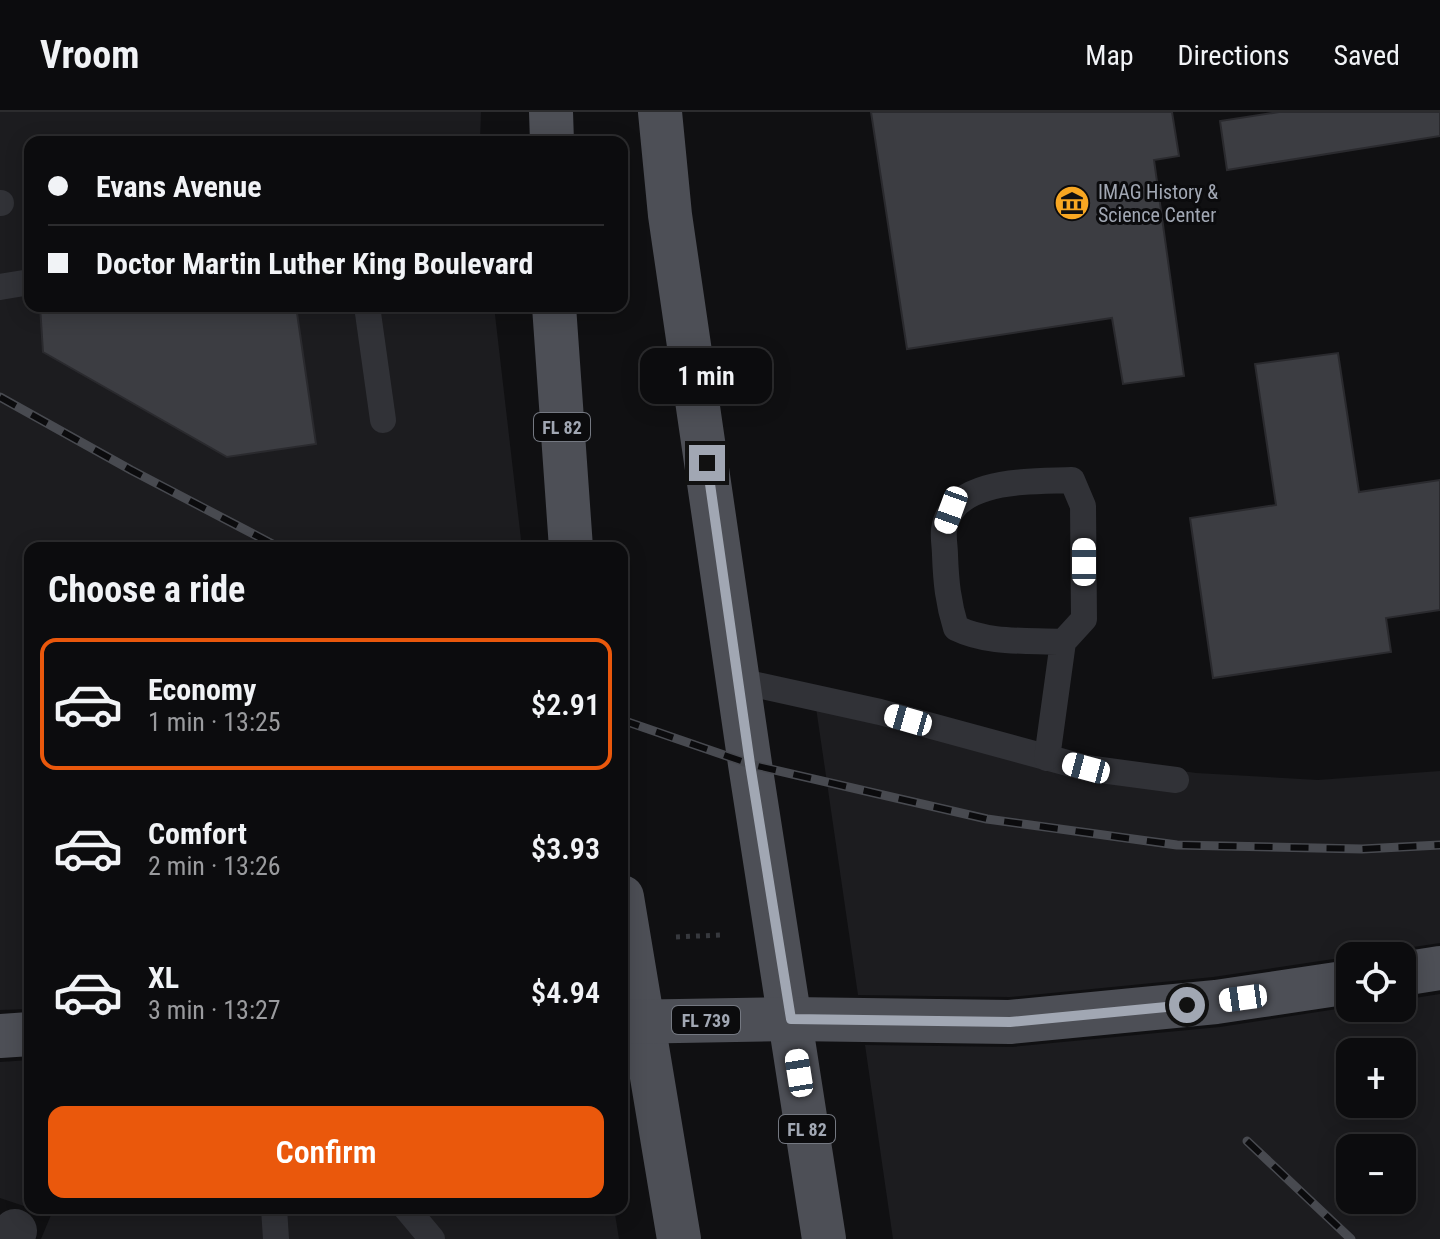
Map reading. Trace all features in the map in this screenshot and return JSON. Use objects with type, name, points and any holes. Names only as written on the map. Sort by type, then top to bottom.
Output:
[{"type":"main road","points":[[551,112],[552,136]]},
{"type":"main road","name":"FL 82","points":[[660,112],[670,215],[824,1239]]},
{"type":"main road","name":"FL 82","points":[[554,312],[571,542]]},
{"type":"main road","points":[[1416,972],[1440,968]]},
{"type":"main road","points":[[628,971],[632,1021],[679,1239]]},
{"type":"main road","name":"FL 739","points":[[632,1021],[791,1019],[1010,1022],[1216,1002],[1336,984]]},
{"type":"main road","points":[[0,1036],[24,1034]]},
{"type":"lane","points":[[0,287],[24,283]]},
{"type":"lane","points":[[368,312],[383,420]]},
{"type":"lane","points":[[1047,758],[1063,642],[1084,619],[1083,506],[1072,480],[999,485],[967,496],[951,510],[944,530],[947,599],[956,628],[972,636],[999,640],[1063,642]]},
{"type":"lane","points":[[739,681],[880,712],[1086,768],[1176,780]]},
{"type":"lane","points":[[274,1214],[276,1239]]},
{"type":"path","points":[[663,938],[720,935]]},
{"type":"shaded area","points":[[0,112],[481,112],[480,136],[24,136],[24,312],[495,312],[521,542],[24,542],[24,1009],[0,1010]]},
{"type":"shaded area","points":[[813,687],[1024,748],[1196,773],[1318,780],[1440,771],[1440,943],[1416,947],[1416,942],[1336,942],[1336,959],[1213,977],[1010,997],[858,995]]},
{"type":"shaded area","points":[[1440,994],[1440,1239],[893,1239],[865,1045],[1012,1047],[1220,1027],[1336,1009],[1336,1022],[1416,1022],[1416,998]]},
{"type":"shaded area","points":[[24,1060],[24,1206],[0,1198],[0,1062]]},
{"type":"shaded area","points":[[48,1214],[615,1214],[619,1239],[41,1239],[51,1215]]},
{"type":"building","name":"IMAG History & Science Center","points":[[871,112],[1172,112],[1179,156],[1154,160],[1184,376],[1123,384],[1112,318],[907,349]]},
{"type":"building","points":[[1279,112],[1440,112],[1440,136],[1227,170],[1220,121]]},
{"type":"building","points":[[40,312],[297,312],[316,444],[227,457],[43,352]]},
{"type":"building","points":[[1338,353],[1359,492],[1440,480],[1440,610],[1386,618],[1391,652],[1213,678],[1190,518],[1276,505],[1255,364]]},
{"type":"railway","points":[[0,397],[269,542]]},
{"type":"railway","points":[[628,722],[753,765],[987,819],[1177,845],[1362,849],[1440,845]]},
{"type":"railway","points":[[1247,1141],[1351,1239]]},
{"type":"place","name":"IMAG History & Science Center","points":[[1072,203]]},
{"type":"route","points":[[707,463],[750,764],[791,1019],[1010,1022],[1187,1005]]}]
